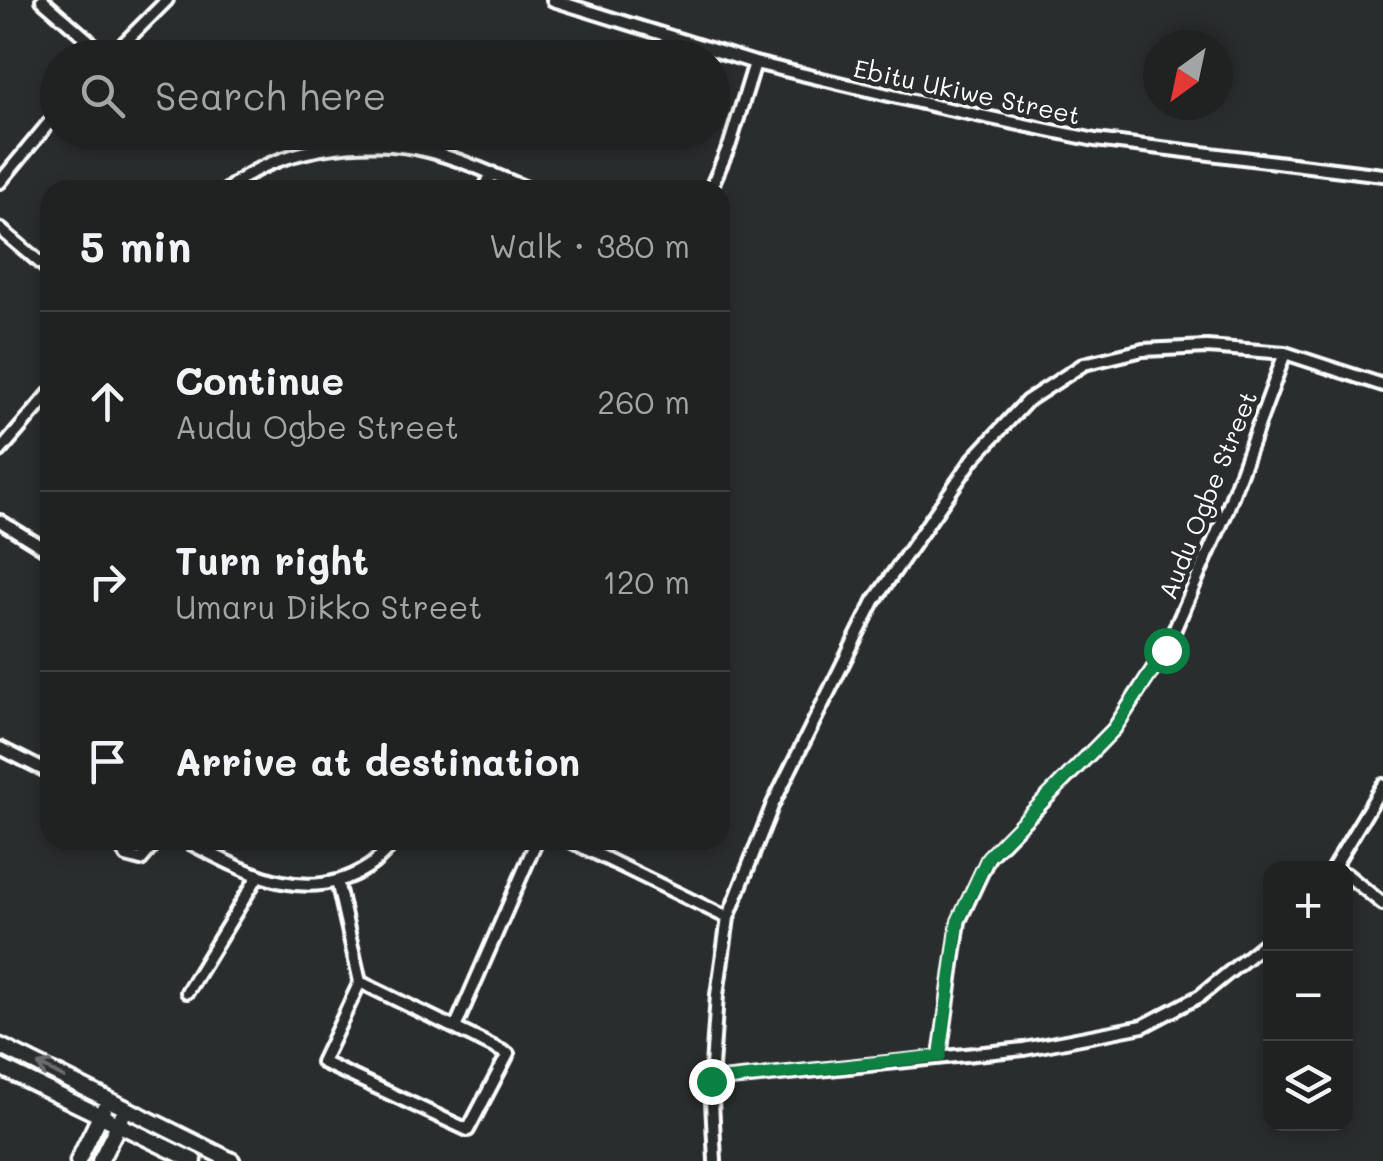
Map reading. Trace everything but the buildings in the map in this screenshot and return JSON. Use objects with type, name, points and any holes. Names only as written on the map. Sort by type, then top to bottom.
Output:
[{"type":"street","points":[[42,0],[88,40]]},
{"type":"street","points":[[127,40],[166,0]]},
{"type":"street","name":"Ebitu Ukiwe Street","points":[[553,0],[683,40]]},
{"type":"street","name":"Ebitu Ukiwe Street","points":[[730,55],[863,91],[1095,140],[1383,175]]},
{"type":"street","points":[[730,144],[754,62]]},
{"type":"street","points":[[0,182],[40,134]]},
{"type":"street","points":[[242,180],[262,166],[295,154],[332,150]]},
{"type":"street","points":[[425,150],[508,180]]},
{"type":"street","points":[[714,180],[727,150]]},
{"type":"street","points":[[489,180],[492,173]]},
{"type":"street","points":[[0,229],[40,263]]},
{"type":"street","points":[[715,1161],[711,1081],[728,918],[774,804],[874,601],[973,459],[1028,401],[1084,364],[1143,350],[1207,347],[1286,354],[1383,385]]},
{"type":"street","name":"Audu Ogbe Street","points":[[940,1056],[958,921],[988,857],[1114,729],[1166,650],[1226,513],[1286,354]]},
{"type":"street","points":[[0,451],[40,405]]},
{"type":"street","points":[[0,521],[40,546]]},
{"type":"street","points":[[0,748],[40,768]]},
{"type":"street","points":[[1341,861],[1380,800],[1383,785]]},
{"type":"street","points":[[123,850],[126,856],[141,860],[150,850]]},
{"type":"street","points":[[205,850],[280,884],[337,882],[370,866],[387,850]]},
{"type":"street","points":[[456,1028],[533,850]]},
{"type":"street","points":[[589,850],[728,918]]},
{"type":"street","points":[[187,992],[258,876]]},
{"type":"street","points":[[1353,880],[1383,904]]},
{"type":"street","points":[[337,882],[360,982],[322,1062],[468,1130],[508,1054],[360,982]]},
{"type":"street","points":[[711,1081],[1024,1049],[1143,1026],[1200,996],[1263,945]]},
{"type":"street","points":[[0,1046],[232,1161]]},
{"type":"street","points":[[0,1067],[194,1161]]},
{"type":"street","points":[[78,1161],[108,1100]]},
{"type":"street","points":[[100,1161],[126,1109]]},
{"type":"route","points":[[711,1081],[940,1056],[958,921],[988,857],[1114,729],[1166,650]]}]
